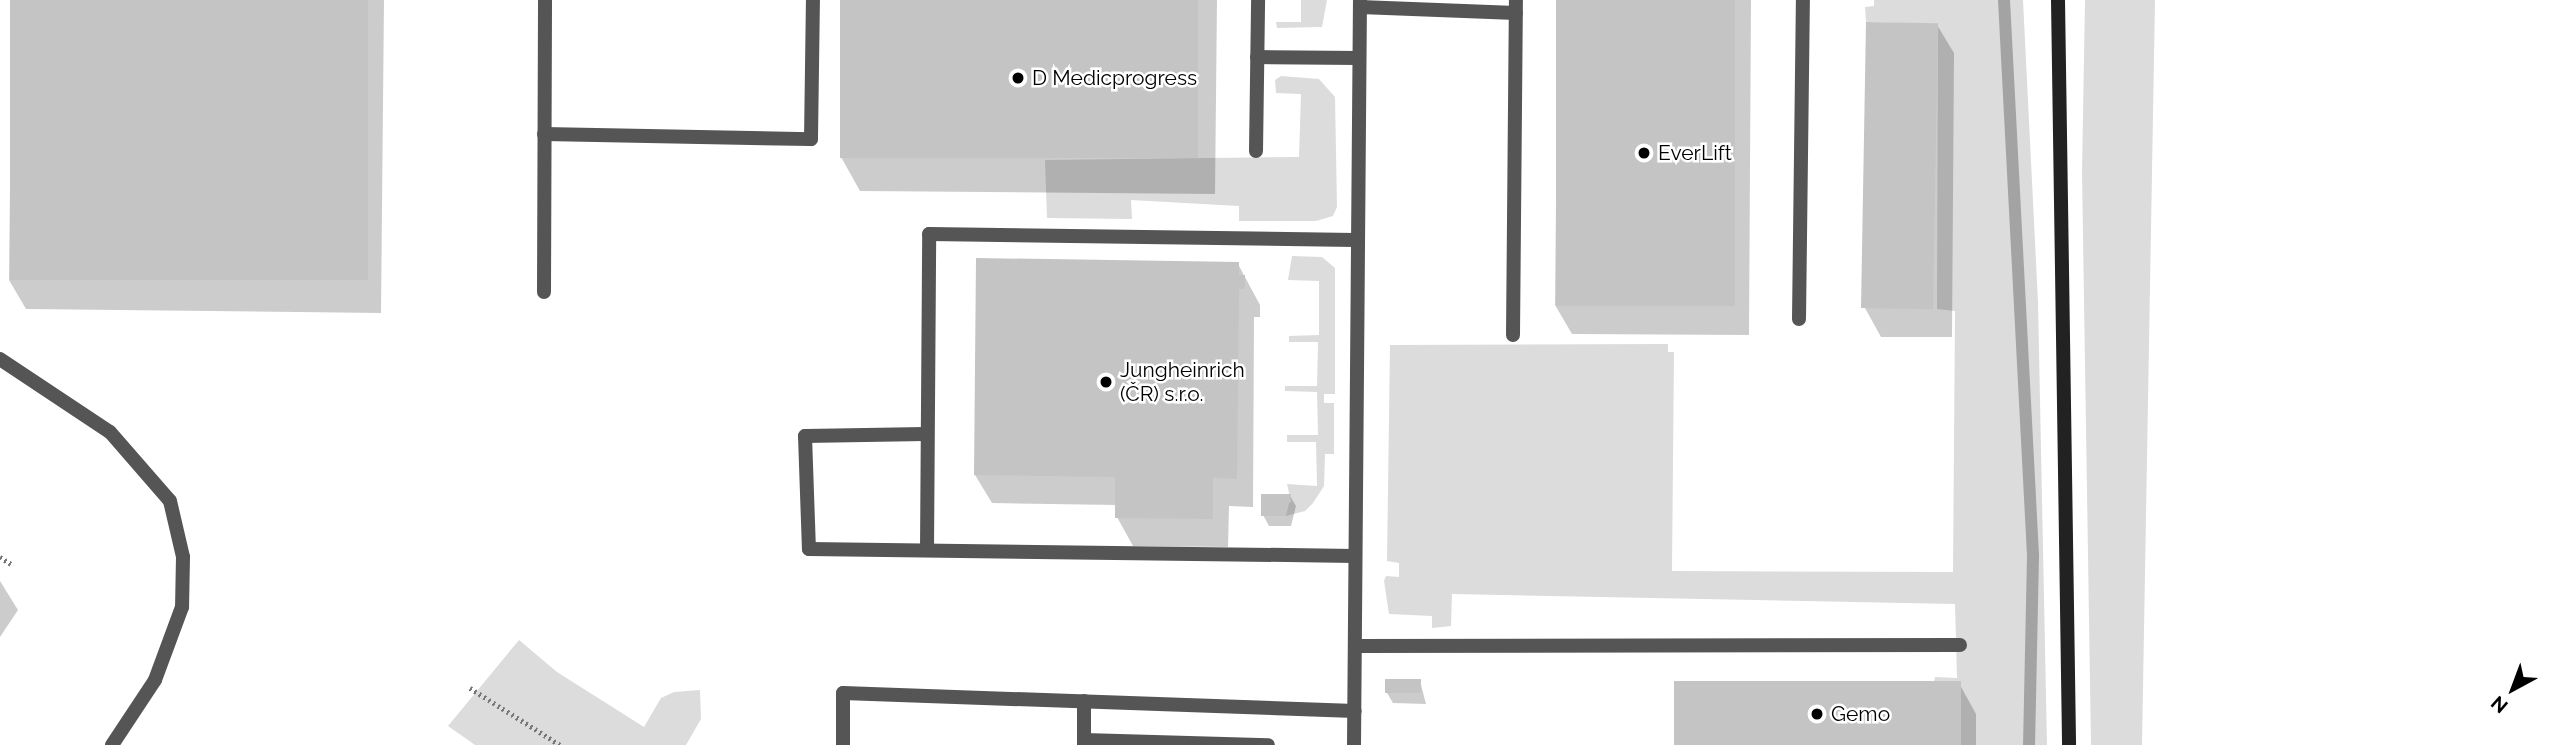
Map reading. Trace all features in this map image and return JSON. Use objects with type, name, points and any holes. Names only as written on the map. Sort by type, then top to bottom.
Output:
[{"type":"main road","points":[[2057,0],[2069,745]]},
{"type":"lane","points":[[544,292],[545,0]]},
{"type":"lane","points":[[544,134],[811,139],[813,0]]},
{"type":"lane","points":[[1256,151],[1258,0]]},
{"type":"lane","points":[[1799,319],[1803,0]]},
{"type":"lane","points":[[1354,745],[1360,4],[1516,6],[1513,335]]},
{"type":"lane","points":[[1257,57],[1359,58]]},
{"type":"lane","points":[[927,550],[925,434],[929,234],[1356,240]]},
{"type":"lane","points":[[0,359],[110,432],[170,501],[183,557],[182,607],[155,680],[113,745]]},
{"type":"lane","points":[[925,434],[805,436],[809,548],[1355,556]]},
{"type":"lane","points":[[1356,646],[1960,645]]},
{"type":"lane","points":[[844,745],[843,692],[1355,711]]},
{"type":"lane","points":[[1084,701],[1084,742],[1268,745]]},
{"type":"path","points":[[0,557],[11,564]]},
{"type":"path","points":[[470,688],[560,745]]},
{"type":"shaded area","points":[[1301,0],[1327,0],[1322,27],[1277,28],[1276,22],[1301,22]]},
{"type":"shaded area","points":[[1874,0],[2023,0],[2038,302],[2047,745],[1960,745],[1961,684],[1934,683],[1935,677],[1957,678],[1955,604],[1452,594],[1451,626],[1432,628],[1432,616],[1389,614],[1384,581],[1386,576],[1399,577],[1399,563],[1387,561],[1390,345],[1668,344],[1668,352],[1674,352],[1672,571],[1953,572],[1955,311],[1937,309],[1938,24],[1866,22],[1865,7],[1874,6]]},
{"type":"shaded area","points":[[2085,0],[2155,0],[2142,745],[2091,745],[2082,173]]},
{"type":"shaded area","points":[[1281,76],[1319,79],[1335,97],[1337,207],[1333,216],[1316,221],[1239,221],[1239,206],[1131,200],[1132,219],[1047,218],[1045,160],[1299,157],[1301,94],[1276,93],[1275,80]]},
{"type":"shaded area","points":[[1292,256],[1322,257],[1335,268],[1335,394],[1324,394],[1324,403],[1334,403],[1334,454],[1325,454],[1324,486],[1313,503],[1305,511],[1286,516],[1286,503],[1291,502],[1287,484],[1317,486],[1316,442],[1287,442],[1287,435],[1318,435],[1317,392],[1285,391],[1285,386],[1317,386],[1318,342],[1289,342],[1289,336],[1319,335],[1319,281],[1288,280]]},
{"type":"shaded area","points":[[519,640],[557,672],[644,727],[661,698],[674,692],[700,690],[701,719],[686,745],[475,745],[448,726]]},
{"type":"building","points":[[10,0],[368,0],[368,280],[10,280]]},
{"type":"building","name":"D Medicprogress","points":[[840,0],[1198,0],[1198,158],[840,158]]},
{"type":"building","name":"EverLift","points":[[1556,0],[1735,0],[1735,306],[1556,306]]},
{"type":"building","points":[[1866,22],[1938,23],[1933,309],[1861,308]]},
{"type":"building","name":"Jungheinrich (ČR) s.r.o.","points":[[976,258],[1239,262],[1239,275],[1245,275],[1245,289],[1239,289],[1237,479],[1213,478],[1213,519],[1115,518],[1115,477],[974,475]]},
{"type":"building","points":[[1261,494],[1291,494],[1286,516],[1261,516]]},
{"type":"building","points":[[1385,679],[1421,679],[1421,693],[1385,693]]},
{"type":"building","name":"Gemo","points":[[1674,681],[1961,681],[1961,745],[1674,745]]},
{"type":"waterway","points":[[2004,0],[2033,556],[2029,745]]},
{"type":"place","name":"D Medicprogress","points":[[1018,78]]},
{"type":"place","name":"EverLift","points":[[1644,153]]},
{"type":"place","name":"Jungheinrich (ČR) s.r.o.","points":[[1106,382]]},
{"type":"place","name":"Gemo","points":[[1817,714]]}]
